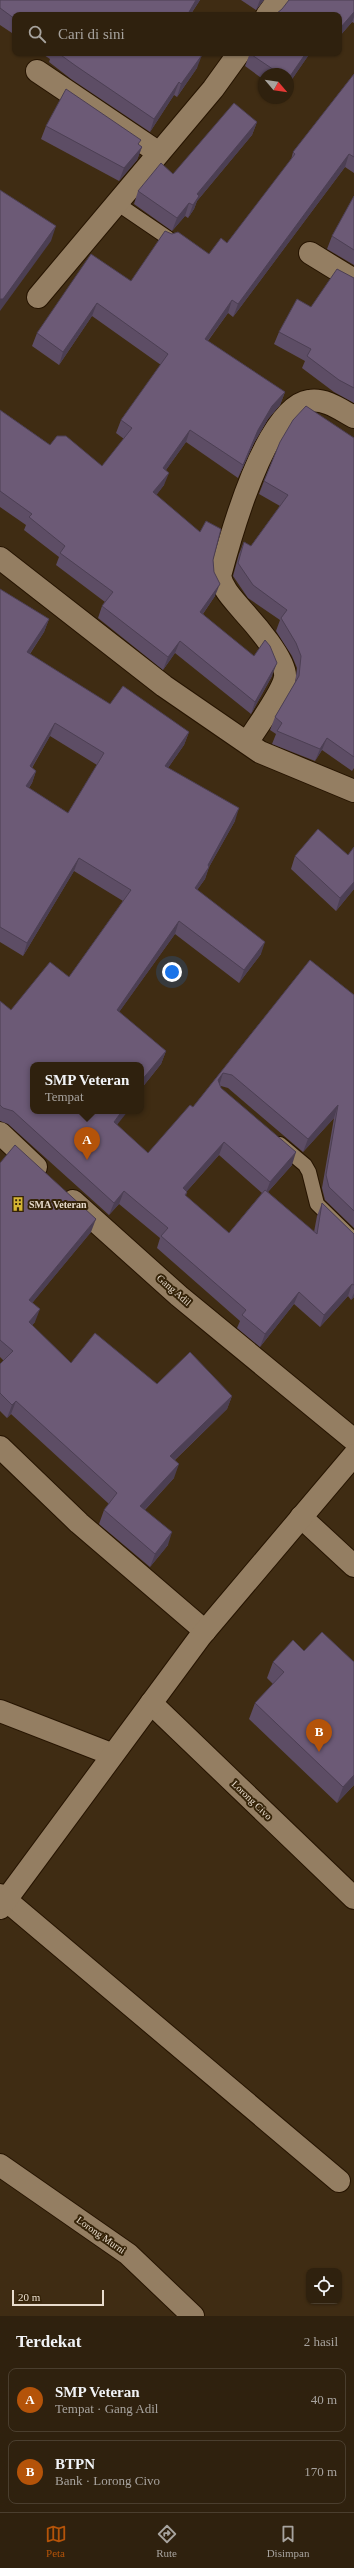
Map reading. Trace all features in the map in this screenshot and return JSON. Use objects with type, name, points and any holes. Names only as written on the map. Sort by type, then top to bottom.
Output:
[{"type":"street","points":[[269,12],[278,0]]},
{"type":"street","points":[[38,297],[118,204],[213,89],[237,56]]},
{"type":"street","points":[[37,71],[159,153]]},
{"type":"street","points":[[310,253],[354,280]]},
{"type":"street","points":[[247,743],[283,684],[285,671],[262,632],[227,592],[221,582],[220,576],[235,520],[271,434],[291,409],[310,400],[323,402],[354,417]]},
{"type":"street","points":[[0,558],[164,686],[260,752],[354,792]]},
{"type":"street","name":"Gang Adil","points":[[0,1133],[53,1183],[179,1296],[354,1440]]},
{"type":"street","points":[[0,1447],[79,1523],[205,1631]]},
{"type":"street","points":[[339,2182],[2,1901],[111,1754],[205,1631],[354,1455]]},
{"type":"street","points":[[301,1517],[354,1566]]},
{"type":"street","name":"Lorong Civo","points":[[151,1703],[354,1898]]},
{"type":"street","points":[[0,1711],[111,1754]]},
{"type":"street","name":"Lorong Murni","points":[[0,2165],[128,2254],[193,2316]]},
{"type":"lane","points":[[118,204],[168,238]]},
{"type":"lane","points":[[270,1134],[305,1165],[309,1172],[317,1204],[354,1240]]},
{"type":"building","points":[[0,0],[196,0],[189,12],[12,12],[12,17],[0,8]]},
{"type":"building","points":[[289,0],[354,0],[354,12],[342,26],[342,12],[278,12]]},
{"type":"building","points":[[62,56],[201,56],[181,84],[179,82],[154,119]]},
{"type":"building","points":[[253,56],[304,56],[294,70],[294,68],[271,68]]},
{"type":"building","points":[[354,74],[354,157],[349,154],[238,304],[232,300],[205,339],[285,392],[272,406],[258,430],[243,465],[190,430],[163,468],[169,473],[153,492],[200,532],[206,521],[221,529],[213,560],[214,572],[220,584],[200,612],[254,656],[265,640],[270,646],[277,663],[255,702],[180,641],[168,657],[102,606],[113,592],[60,553],[65,546],[29,517],[32,514],[0,491],[0,410],[50,445],[57,436],[66,436],[102,466],[132,428],[121,420],[168,354],[97,303],[63,352],[37,333],[91,254],[131,281],[165,231],[172,234],[178,232],[209,254],[221,238],[227,243],[295,154],[293,152]]},
{"type":"building","points":[[66,89],[141,140],[138,144],[142,147],[124,168],[46,126]]},
{"type":"building","points":[[234,103],[257,122],[197,194],[199,196],[193,205],[189,203],[177,218],[138,191],[161,163],[173,174]]},
{"type":"building","points":[[0,190],[56,226],[3,299],[0,299]]},
{"type":"building","points":[[354,196],[354,250],[332,236]]},
{"type":"building","points":[[337,269],[354,278],[354,388],[339,380],[307,356],[311,349],[279,332],[297,299],[311,307]]},
{"type":"building","points":[[306,406],[354,438],[354,757],[327,738],[320,749],[277,731],[282,723],[275,717],[299,676],[301,656],[296,643],[281,618],[287,610],[253,585],[238,563],[244,542],[251,546],[288,495],[264,481],[280,442],[293,420]]},
{"type":"building","points":[[0,589],[49,619],[27,652],[110,704],[123,686],[189,732],[165,766],[239,808],[208,865],[209,867],[195,888],[265,942],[244,970],[179,921],[117,1010],[166,1051],[144,1077],[144,1062],[30,1062],[30,1114],[120,1114],[114,1122],[148,1153],[190,1105],[193,1107],[310,960],[354,995],[354,1211],[329,1187],[326,1175],[338,1105],[308,1139],[232,1075],[223,1073],[218,1080],[221,1088],[296,1152],[270,1182],[224,1142],[183,1188],[187,1192],[185,1195],[229,1233],[265,1190],[317,1234],[322,1203],[354,1234],[354,1285],[352,1284],[324,1315],[299,1292],[265,1334],[242,1315],[246,1310],[161,1236],[168,1228],[124,1191],[114,1203],[13,1111],[3,1108],[0,1105],[0,1001],[11,1010],[50,962],[69,977],[131,890],[79,858],[27,943],[0,927]],"holes":[[[55,723],[104,753],[68,813],[26,786],[36,771],[30,766]]]},
{"type":"building","points":[[318,829],[348,855],[354,847],[354,882],[340,898],[295,856]]},
{"type":"building","points":[[15,1145],[96,1219],[29,1300],[40,1309],[29,1322],[71,1363],[95,1333],[157,1384],[190,1352],[232,1396],[170,1456],[179,1464],[140,1506],[172,1532],[155,1554],[104,1510],[117,1493],[16,1401],[12,1405],[0,1393],[0,1364],[13,1351],[0,1340],[0,1163]]},
{"type":"building","points":[[322,1632],[354,1662],[354,1775],[343,1787],[255,1703],[284,1672],[273,1662],[293,1640],[304,1651]]},
{"type":"place","name":"SMP Veteran","points":[[87,1160]]},
{"type":"place","name":"SMA Veteran","points":[[18,1204]]},
{"type":"place","name":"BTPN","points":[[319,1752]]}]
